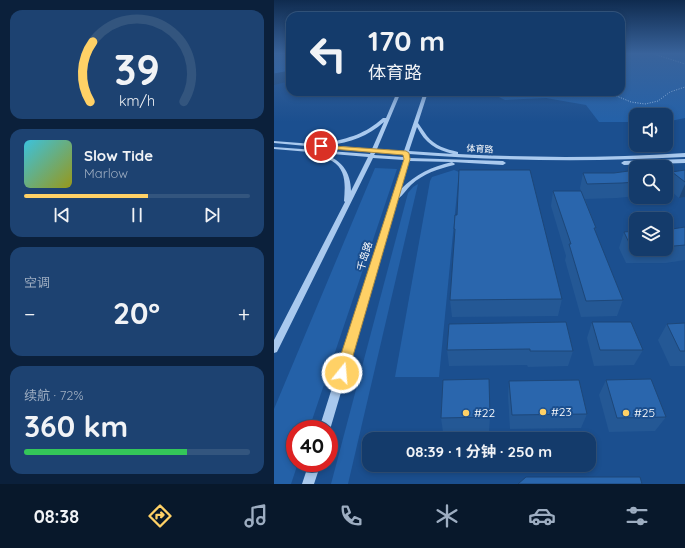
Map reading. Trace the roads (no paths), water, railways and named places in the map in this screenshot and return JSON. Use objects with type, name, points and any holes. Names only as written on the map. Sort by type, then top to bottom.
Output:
[{"type":"street","points":[[274,348],[372,154],[397,96]]},
{"type":"street","name":"千岛路","points":[[328,420],[395,200],[406,156],[425,96]]},
{"type":"street","points":[[308,145],[334,143],[362,136],[372,130],[388,116]]},
{"type":"street","points":[[417,124],[421,134],[433,146],[471,157]]},
{"type":"street","name":"体育路","points":[[274,146],[308,145],[372,154]]},
{"type":"street","points":[[274,146],[329,157],[335,160],[340,165],[348,184],[346,205]]},
{"type":"street","name":"体育路","points":[[274,146],[465,162],[542,165],[685,161]]},
{"type":"street","name":"体育路","points":[[406,156],[540,160],[685,156]]},
{"type":"street","points":[[395,200],[417,175],[441,166],[465,162]]},
{"type":"street","points":[[308,484],[312,472]]},
{"type":"place","name":"#23","points":[[543,412]]},
{"type":"place","name":"#22","points":[[466,413]]},
{"type":"place","name":"#25","points":[[626,413]]}]
